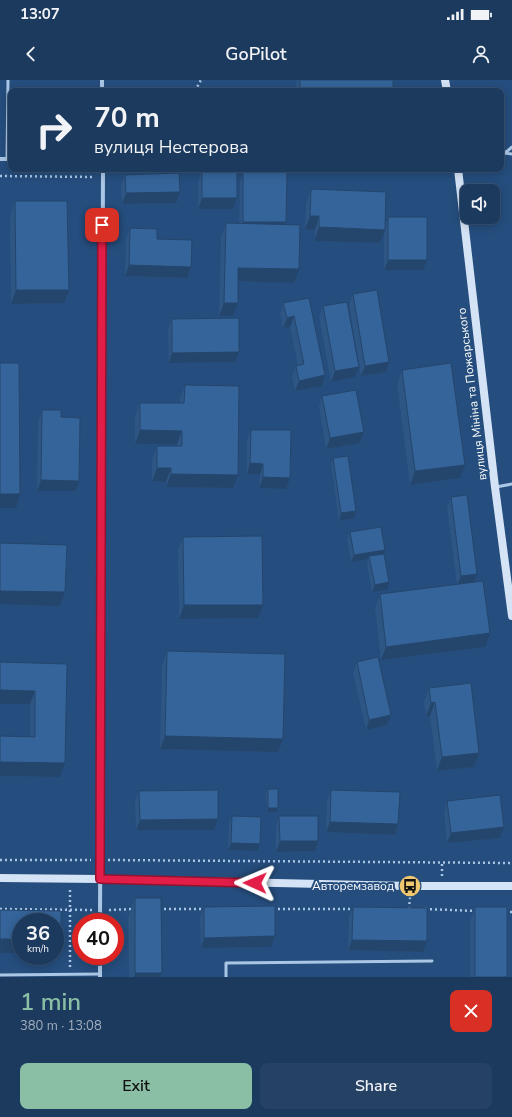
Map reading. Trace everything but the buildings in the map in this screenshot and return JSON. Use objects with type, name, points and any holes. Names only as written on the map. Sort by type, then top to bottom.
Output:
[{"type":"street","points":[[100,910],[102,172]]},
{"type":"street","name":"вулиця Мініна та Пожарського","points":[[459,172],[495,487],[509,562],[512,616]]},
{"type":"street","points":[[0,878],[410,886],[512,886]]},
{"type":"street","points":[[100,965],[100,976]]},
{"type":"lane","points":[[505,153],[512,148]]},
{"type":"lane","points":[[505,153],[512,154]]},
{"type":"lane","points":[[495,487],[512,484]]},
{"type":"lane","points":[[226,977],[226,963],[432,961]]},
{"type":"lane","points":[[0,975],[70,974],[100,976]]},
{"type":"path","points":[[0,176],[102,177]]},
{"type":"path","points":[[0,860],[512,863]]},
{"type":"path","points":[[69,860],[70,974]]},
{"type":"path","points":[[0,909],[140,909]]},
{"type":"path","points":[[155,909],[211,909]]},
{"type":"path","points":[[266,909],[362,909]]},
{"type":"path","points":[[425,909],[480,911]]},
{"type":"path","points":[[504,912],[512,912]]},
{"type":"place","name":"Авторемзавод","points":[[410,886]]},
{"type":"route","points":[[102,225],[100,879],[255,883]]}]
